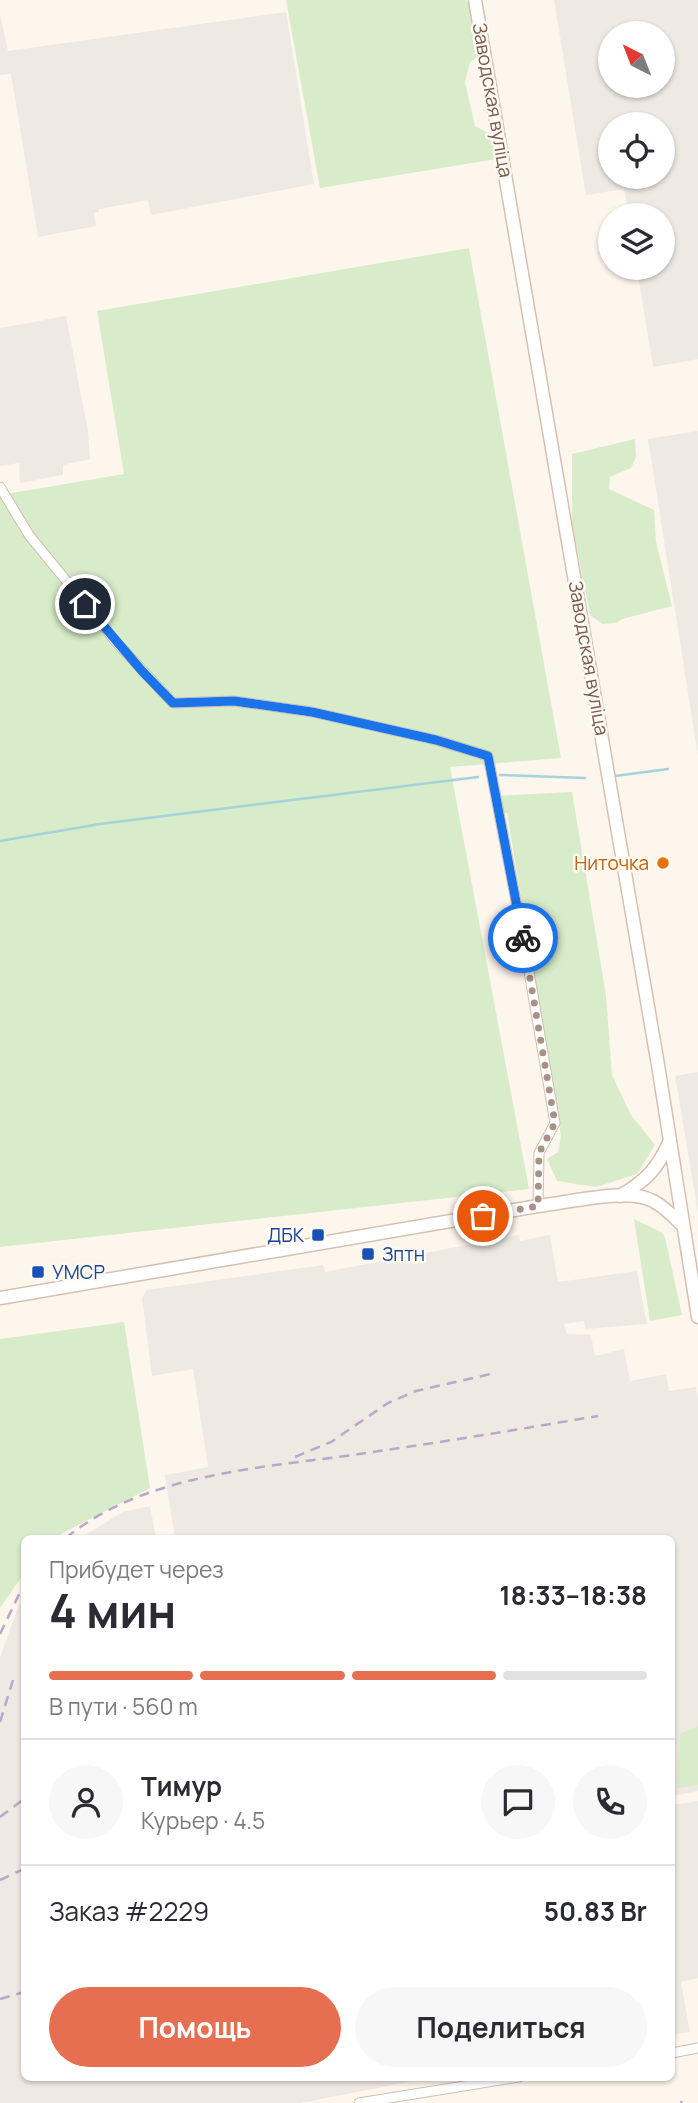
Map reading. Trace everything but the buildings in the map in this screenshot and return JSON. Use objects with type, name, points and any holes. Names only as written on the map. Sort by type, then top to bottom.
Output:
[{"type":"main road","name":"Заводская вуліца","points":[[475,0],[670,1139],[698,1317]]},
{"type":"main road","points":[[620,1196],[651,1175],[662,1159],[670,1139]]},
{"type":"main road","points":[[0,1298],[538,1206],[620,1196],[651,1199],[683,1226]]},
{"type":"street","points":[[0,487],[29,535],[117,643],[173,703],[234,701],[312,712],[436,740],[488,756],[555,1123],[539,1153],[538,1206]]},
{"type":"street","points":[[675,2052],[698,2048]]},
{"type":"street","points":[[359,2103],[494,2081]]},
{"type":"shaded area","points":[[554,0],[698,0],[698,359],[653,367],[639,280],[675,280],[675,203],[627,203],[624,189],[586,195]]},
{"type":"shaded area","points":[[286,12],[314,184],[151,215],[148,200],[99,209],[99,212],[94,213],[96,226],[38,237],[11,74],[0,75],[0,14],[8,51]]},
{"type":"shaded area","points":[[66,316],[88,432],[90,459],[63,465],[63,475],[20,483],[19,463],[0,466],[0,328]]},
{"type":"shaded area","points":[[698,431],[698,756],[648,439]]},
{"type":"shaded area","points":[[698,1072],[698,1213],[675,1076]]},
{"type":"shaded area","points":[[519,1235],[520,1241],[550,1235],[558,1282],[637,1271],[647,1324],[585,1329],[584,1321],[564,1324],[567,1334],[591,1335],[595,1356],[624,1349],[630,1381],[666,1374],[669,1391],[696,1387],[698,1791],[675,1795],[675,1535],[175,1535],[165,1475],[208,1467],[193,1369],[152,1376],[142,1298],[147,1290],[323,1265],[325,1272]]},
{"type":"shaded area","points":[[150,1506],[155,1535],[85,1535],[123,1512]]},
{"type":"shaded area","points":[[21,1603],[21,2081],[413,2081],[301,2103],[0,2103],[0,1657]]},
{"type":"shaded area","points":[[698,1801],[698,1978],[681,1982],[690,2032],[675,2034],[675,1805]]},
{"type":"green space","points":[[286,0],[466,0],[474,13],[479,56],[470,62],[465,82],[475,126],[492,135],[496,159],[320,188]]},
{"type":"green space","points":[[469,248],[561,758],[450,767],[529,1189],[0,1247],[0,495],[124,474],[97,311]]},
{"type":"green space","points":[[635,439],[636,457],[631,468],[610,477],[609,489],[654,510],[656,542],[672,606],[616,623],[602,624],[590,615],[572,522],[572,454]]},
{"type":"green space","points":[[572,792],[606,995],[612,1075],[631,1115],[655,1145],[637,1174],[596,1187],[557,1181],[547,1159],[558,1152],[561,1136],[507,813],[493,811],[493,796]]},
{"type":"green space","points":[[634,1219],[661,1232],[665,1237],[682,1315],[650,1321]]},
{"type":"green space","points":[[124,1322],[150,1488],[59,1535],[21,1535],[21,1577],[0,1608],[0,1339]]},
{"type":"green space","points":[[698,1726],[698,1785],[677,1788],[680,1734]]},
{"type":"waterway","points":[[615,776],[668,769]]},
{"type":"waterway","points":[[500,775],[585,778]]},
{"type":"waterway","points":[[0,841],[100,824],[478,777]]},
{"type":"railway","points":[[295,1457],[331,1442],[388,1403],[416,1391],[491,1374]]},
{"type":"railway","points":[[70,1535],[98,1516],[133,1499],[208,1476],[598,1416]]},
{"type":"railway","points":[[0,1634],[21,1590]]},
{"type":"railway","points":[[0,1722],[13,1680]]},
{"type":"railway","points":[[0,1817],[21,1801]]},
{"type":"railway","points":[[0,1880],[21,1870]]},
{"type":"railway","points":[[0,1999],[21,1993]]},
{"type":"way so far","points":[[483,1216],[538,1206],[539,1153],[555,1123],[523,938]]},
{"type":"place","name":"Ниточка","points":[[663,863]]},
{"type":"place","name":"ДБК","points":[[318,1235]]},
{"type":"place","name":"Зптн","points":[[368,1254]]},
{"type":"place","name":"УМСР","points":[[38,1272]]},
{"type":"route","points":[[85,604],[173,703],[234,701],[312,712],[436,740],[488,756],[523,938]]}]
